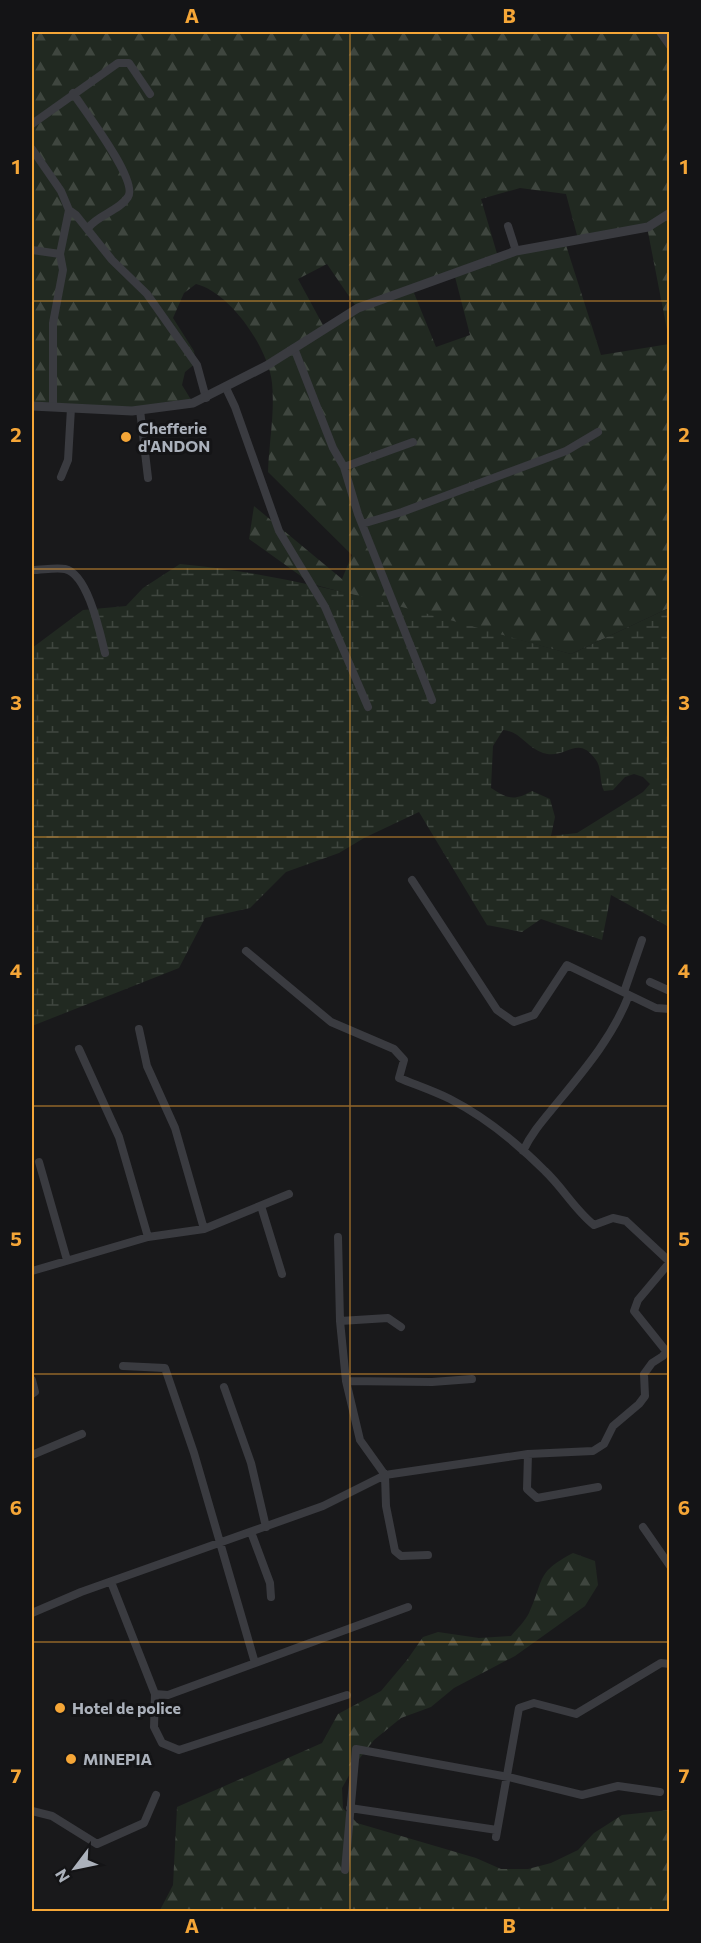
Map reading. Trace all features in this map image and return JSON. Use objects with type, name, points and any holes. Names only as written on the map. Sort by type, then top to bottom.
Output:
[{"type":"street","points":[[660,32],[669,46]]},
{"type":"street","points":[[32,124],[118,63],[129,63],[150,94]]},
{"type":"street","points":[[73,93],[126,172],[131,188],[129,196],[94,220],[88,228]]},
{"type":"street","points":[[32,149],[61,191],[69,210],[88,228],[112,260],[147,294],[196,365],[206,398]]},
{"type":"street","points":[[53,407],[53,323],[63,270],[60,254],[69,210]]},
{"type":"street","points":[[32,406],[141,410],[193,403],[226,388],[358,308],[516,251],[648,227],[669,213]]},
{"type":"street","points":[[508,226],[516,251]]},
{"type":"street","points":[[32,250],[60,254]]},
{"type":"street","points":[[294,348],[333,448],[344,466],[362,524],[432,700]]},
{"type":"street","points":[[226,388],[235,407],[279,531],[325,607],[368,707]]},
{"type":"street","points":[[61,477],[68,460],[71,408]]},
{"type":"street","points":[[141,410],[148,478]]},
{"type":"street","points":[[362,524],[402,512],[566,451],[598,432]]},
{"type":"street","points":[[344,466],[413,442]]},
{"type":"street","points":[[32,570],[66,569],[80,579],[99,626],[105,653]]},
{"type":"street","points":[[412,880],[497,1010],[514,1022],[534,1015],[567,965],[656,1008],[669,1009]]},
{"type":"street","points":[[523,1151],[531,1133],[605,1043],[617,1024],[642,939]]},
{"type":"street","points":[[32,1613],[111,1582],[323,1506],[385,1475],[528,1454],[593,1451],[604,1444],[613,1426],[645,1396],[644,1374],[666,1351],[634,1311],[638,1300],[669,1262],[626,1221],[613,1218],[594,1225],[583,1216],[566,1191],[491,1124],[450,1099],[399,1078],[404,1060],[394,1049],[331,1022],[246,951]]},
{"type":"street","points":[[650,982],[669,991]]},
{"type":"street","points":[[139,1029],[147,1066],[175,1128],[204,1229]]},
{"type":"street","points":[[79,1049],[119,1137],[148,1237]]},
{"type":"street","points":[[39,1162],[67,1260]]},
{"type":"street","points":[[32,1271],[148,1237],[204,1229],[289,1194]]},
{"type":"street","points":[[261,1206],[282,1275]]},
{"type":"street","points":[[338,1236],[340,1321],[346,1381],[360,1440],[385,1475],[386,1506],[395,1551],[401,1556],[428,1555]]},
{"type":"street","points":[[340,1321],[388,1318],[401,1327]]},
{"type":"street","points":[[123,1366],[165,1368],[222,1543],[255,1663]]},
{"type":"street","points":[[346,1381],[432,1382],[472,1379]]},
{"type":"street","points":[[32,1380],[35,1392],[32,1394]]},
{"type":"street","points":[[224,1387],[250,1463],[266,1527]]},
{"type":"street","points":[[32,1455],[82,1434]]},
{"type":"street","points":[[528,1454],[527,1489],[537,1498],[598,1487]]},
{"type":"street","points":[[643,1527],[669,1566]]},
{"type":"street","points":[[251,1532],[270,1583],[271,1598]]},
{"type":"street","points":[[111,1582],[155,1694],[154,1727],[162,1743],[179,1750],[347,1695]]},
{"type":"street","points":[[155,1694],[168,1695],[408,1607]]},
{"type":"street","points":[[350,1808],[496,1834],[519,1708],[534,1703],[576,1714],[661,1663],[669,1664]]},
{"type":"street","points":[[345,1870],[356,1749],[508,1777],[582,1795],[618,1786],[660,1792]]},
{"type":"street","points":[[32,1811],[52,1816],[97,1844],[144,1823],[156,1795]]},
{"type":"green space","points":[[32,32],[669,32],[669,340],[647,227],[578,239],[566,194],[520,188],[481,199],[498,257],[565,242],[601,355],[669,344],[669,608],[571,654],[312,584],[249,539],[254,506],[342,579],[352,555],[268,472],[273,394],[264,354],[246,324],[234,310],[209,289],[196,284],[184,293],[173,318],[194,351],[196,363],[185,372],[182,385],[193,403],[132,411],[32,405]],"holes":[[[327,264],[357,308],[324,327],[298,279]],[[454,273],[470,335],[436,347],[412,288]]]},
{"type":"green space","points":[[180,564],[230,570],[279,578],[377,600],[571,654],[669,608],[669,927],[611,895],[602,940],[541,919],[522,932],[487,925],[419,812],[364,838],[339,853],[286,872],[250,908],[205,918],[179,968],[32,1026],[32,648],[83,610],[126,606],[143,588]],"holes":[[[503,730],[509,731],[543,753],[551,754],[583,748],[598,763],[604,791],[613,790],[625,777],[634,774],[643,777],[650,784],[643,792],[577,833],[551,836],[555,817],[550,799],[532,791],[511,797],[502,795],[491,788],[493,746]]]},
{"type":"green space","points":[[573,1553],[595,1561],[598,1585],[585,1606],[515,1656],[454,1688],[431,1707],[401,1718],[374,1740],[356,1763],[342,1788],[343,1808],[357,1823],[476,1858],[501,1869],[528,1869],[551,1863],[578,1850],[594,1833],[622,1815],[669,1810],[669,1911],[159,1912],[173,1885],[177,1807],[322,1743],[338,1714],[381,1691],[423,1637],[438,1632],[479,1638],[511,1636],[529,1613],[547,1572],[552,1566]]},
{"type":"place","name":"Chefferie d'ANDON","points":[[126,437]]},
{"type":"place","name":"Hotel de police","points":[[60,1708]]},
{"type":"place","name":"MINEPIA","points":[[71,1759]]}]
